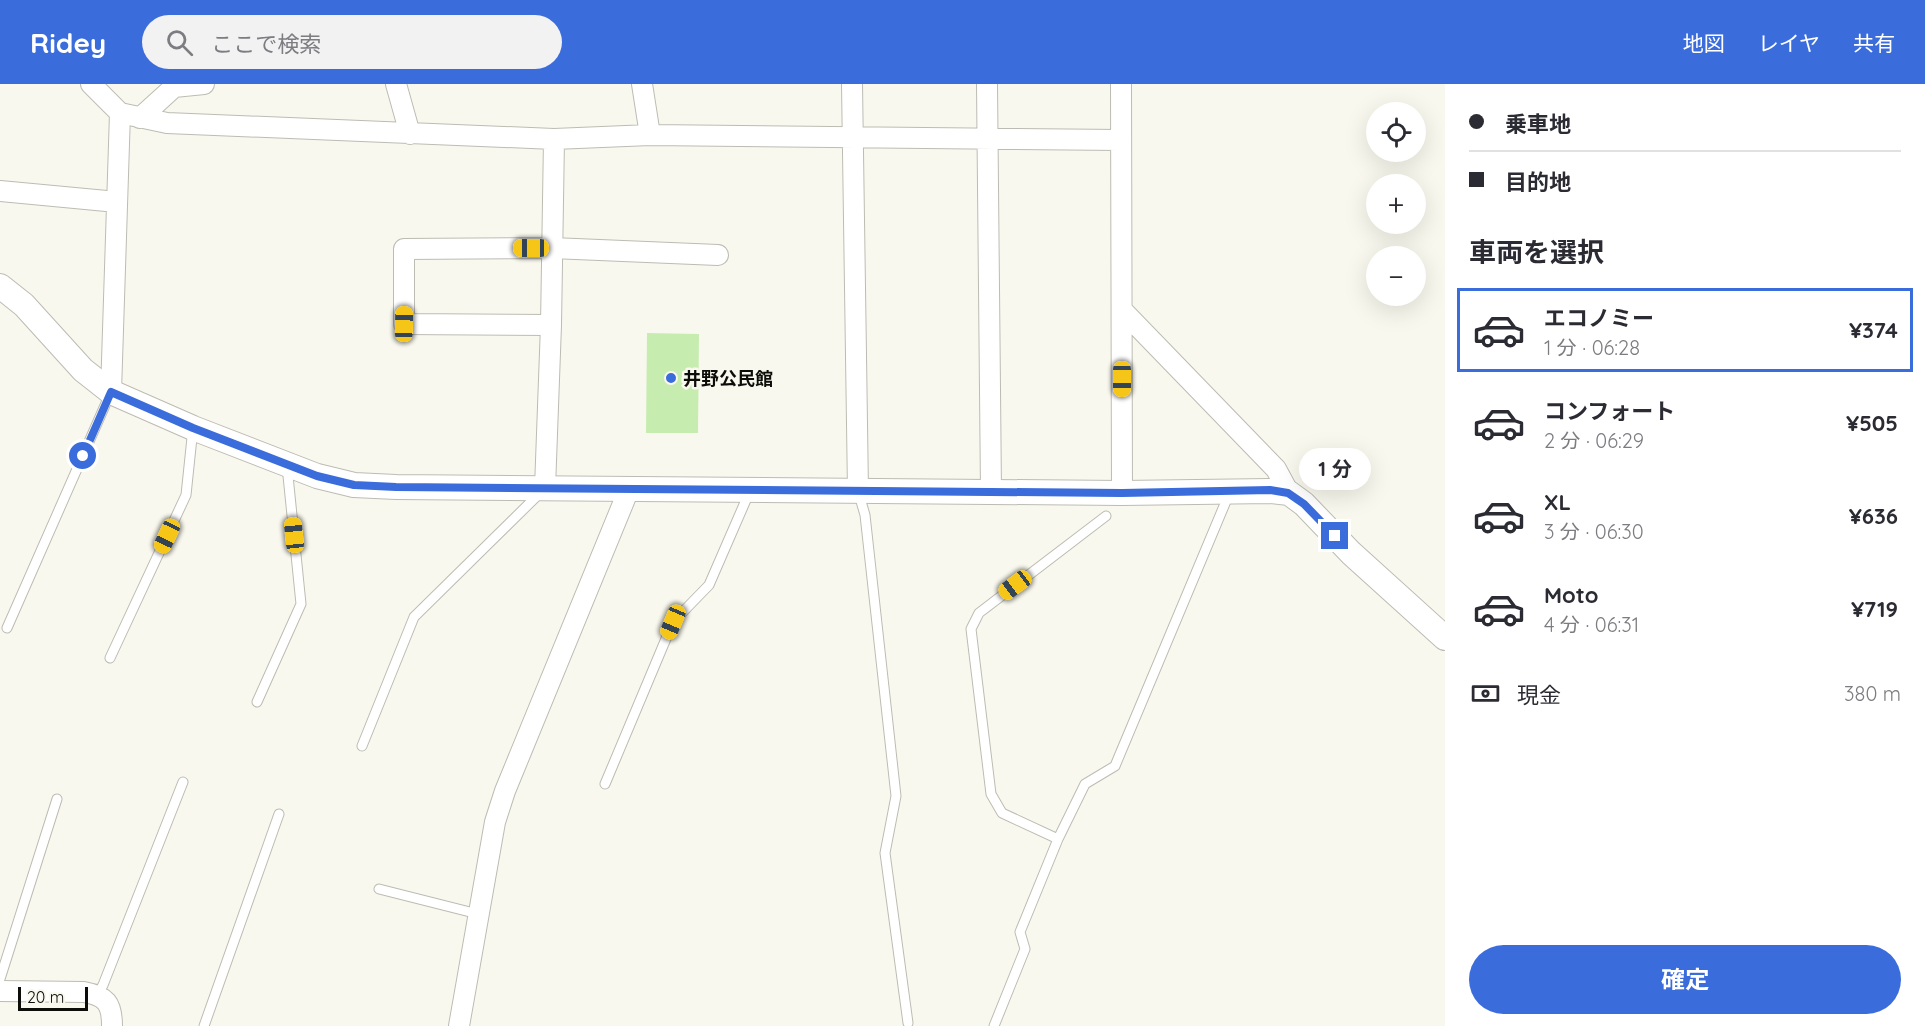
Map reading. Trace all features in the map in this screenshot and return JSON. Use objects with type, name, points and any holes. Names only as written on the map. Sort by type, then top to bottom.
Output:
[{"type":"street","points":[[91,84],[120,113],[167,123],[554,139],[650,135],[1120,140]]},
{"type":"street","points":[[140,118],[174,87],[204,84]]},
{"type":"street","points":[[396,84],[410,134]]},
{"type":"street","points":[[642,84],[650,135]]},
{"type":"street","points":[[852,84],[858,491]]},
{"type":"street","points":[[987,84],[991,492]]},
{"type":"street","points":[[1121,84],[1122,493]]},
{"type":"street","points":[[111,392],[120,113]]},
{"type":"street","points":[[545,488],[554,139]]},
{"type":"street","points":[[0,191],[117,202]]},
{"type":"street","points":[[551,325],[404,324],[404,249],[552,248],[718,255]]},
{"type":"street","points":[[0,286],[24,305],[82,370],[111,392],[193,428],[317,476],[354,485],[396,487],[1122,493],[1270,490],[1288,493],[1304,504],[1351,553],[1445,638]]},
{"type":"street","points":[[1122,310],[1276,469],[1288,493]]},
{"type":"street","points":[[459,1026],[495,822],[505,791],[629,489]]},
{"type":"street","points":[[0,991],[98,994],[106,1001],[112,1012],[112,1026]]},
{"type":"lane","points":[[7,628],[111,392]]},
{"type":"lane","points":[[110,658],[186,495],[193,428]]},
{"type":"lane","points":[[257,702],[302,604],[287,465]]},
{"type":"lane","points":[[362,746],[414,617],[545,488]]},
{"type":"lane","points":[[605,784],[673,622],[709,585],[750,490]]},
{"type":"lane","points":[[858,491],[864,515],[896,796],[885,853],[908,1023]]},
{"type":"lane","points":[[994,1026],[1025,949],[1020,932],[1058,839],[1085,784],[1115,766],[1229,491]]},
{"type":"lane","points":[[1058,839],[1002,813],[991,794],[971,629],[979,613],[1106,516]]},
{"type":"lane","points":[[98,994],[183,782]]},
{"type":"lane","points":[[0,979],[57,799]]},
{"type":"lane","points":[[204,1026],[279,814]]},
{"type":"lane","points":[[379,890],[478,914]]},
{"type":"building","points":[[647,333],[699,334],[698,433],[646,433]]},
{"type":"place","name":"井野公民館","points":[[671,378]]},
{"type":"route","points":[[83,456],[111,392],[193,428],[317,476],[354,485],[1122,493],[1270,490],[1288,493],[1304,504],[1335,536]]}]
